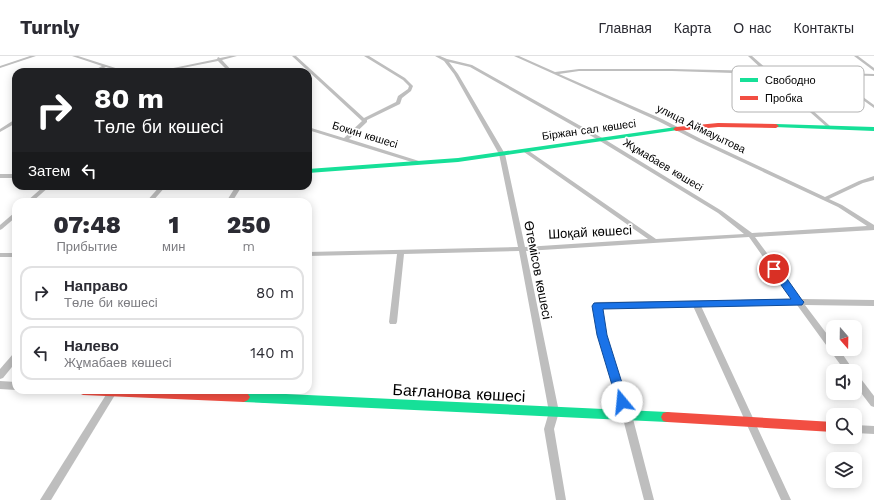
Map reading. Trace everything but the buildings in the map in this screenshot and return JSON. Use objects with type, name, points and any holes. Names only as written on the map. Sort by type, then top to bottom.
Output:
[{"type":"street","points":[[0,67],[34,56]]},
{"type":"street","points":[[74,56],[112,68]]},
{"type":"street","points":[[174,68],[218,58],[235,56]]},
{"type":"street","points":[[294,56],[307,68]]},
{"type":"street","points":[[345,140],[365,121],[364,120],[398,103],[400,97],[410,90],[411,86],[404,79],[366,56]]},
{"type":"street","name":"Жұмабаев көшесі","points":[[437,56],[444,60],[471,66],[602,140],[720,212],[750,235],[826,339]]},
{"type":"street","name":"улица Аймауытова","points":[[516,56],[678,129],[824,199],[858,216],[874,228]]},
{"type":"street","points":[[750,56],[761,66]]},
{"type":"street","points":[[856,56],[874,70]]},
{"type":"street","points":[[218,58],[227,68]]},
{"type":"street","name":"Өтемісов көшесі","points":[[444,60],[456,74],[502,154],[554,412],[550,429],[560,500]]},
{"type":"street","points":[[101,68],[105,66]]},
{"type":"street","points":[[554,73],[579,70],[732,71]]},
{"type":"street","points":[[312,72],[364,120]]},
{"type":"street","points":[[864,75],[874,75]]},
{"type":"street","points":[[864,100],[874,107]]},
{"type":"street","points":[[812,112],[828,127]]},
{"type":"street","points":[[0,132],[12,124]]},
{"type":"street","name":"Біржан сал көшесі","points":[[312,171],[458,160],[678,129],[718,125],[874,129]]},
{"type":"street","name":"Бокин көшесі","points":[[312,129],[417,162]]},
{"type":"street","points":[[526,150],[655,241]]},
{"type":"street","points":[[0,176],[12,176]]},
{"type":"street","points":[[824,199],[861,182],[874,178]]},
{"type":"street","points":[[34,198],[42,190]]},
{"type":"street","points":[[152,198],[160,190]]},
{"type":"street","points":[[0,228],[12,218]]},
{"type":"street","name":"Шоқай көшесі","points":[[312,254],[522,248],[874,228]]},
{"type":"street","points":[[393,322],[401,251]]},
{"type":"street","points":[[0,255],[12,255]]},
{"type":"street","points":[[648,500],[627,415],[602,335],[597,306],[799,302],[874,303]]},
{"type":"street","points":[[696,304],[786,500]]},
{"type":"street","points":[[0,375],[12,361]]},
{"type":"street","points":[[0,385],[12,386]]},
{"type":"street","points":[[862,387],[874,403]]},
{"type":"street","points":[[45,500],[111,394]]},
{"type":"street","name":"Бағланова көшесі","points":[[264,394],[554,412],[750,421],[826,426]]},
{"type":"street","points":[[862,429],[874,430]]},
{"type":"traffic: fast","points":[[776,126],[874,129]]},
{"type":"traffic: fast","points":[[312,171],[458,160],[676,129]]},
{"type":"traffic: fast","points":[[244,397],[667,417]]},
{"type":"traffic: jam","points":[[676,129],[718,125],[776,126]]},
{"type":"traffic: jam","points":[[175,394],[244,397]]},
{"type":"traffic: jam","points":[[667,417],[826,427]]},
{"type":"route","points":[[622,402],[602,335],[597,306],[799,302],[774,269]]}]
